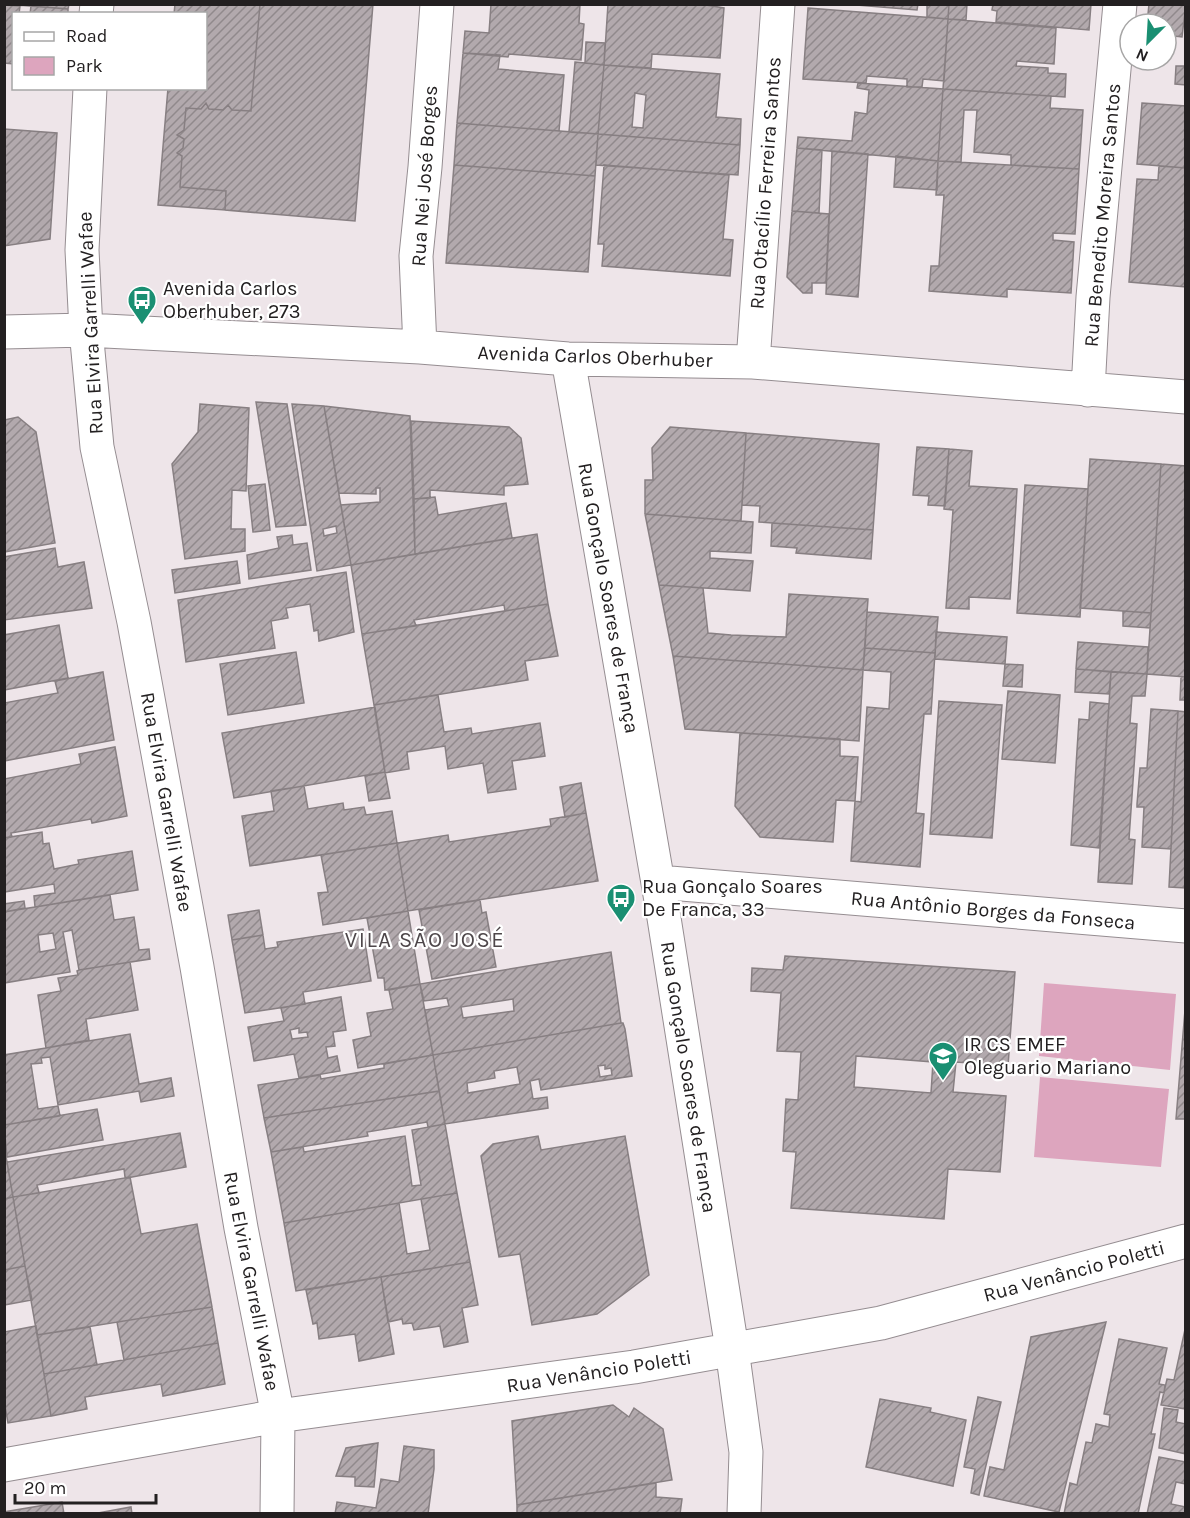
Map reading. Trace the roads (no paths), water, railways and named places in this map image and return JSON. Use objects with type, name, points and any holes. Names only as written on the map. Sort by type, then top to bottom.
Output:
[{"type":"street","name":"Rua Nei José Borges","points":[[420,347],[416,256],[437,4]]},
{"type":"street","name":"Rua Otacílio Ferreira Santos","points":[[753,362],[778,4]]},
{"type":"street","name":"Rua Benedito Moreira Santos","points":[[1088,390],[1093,297],[1120,4]]},
{"type":"street","name":"Rua Elvira Garrelli Wafae","points":[[90,90],[82,228],[86,330],[97,447],[134,622],[197,966],[241,1228],[278,1416],[277,1514]]},
{"type":"street","name":"Avenida Carlos Oberhuber","points":[[4,332],[86,330],[420,347],[568,359],[753,362],[1185,397]]},
{"type":"street","name":"Rua Gonçalo Soares de França","points":[[568,359],[658,882],[732,1349],[746,1452],[744,1514]]},
{"type":"street","name":"Rua Antônio Borges da Fonseca","points":[[658,882],[1185,926]]},
{"type":"street","name":"Rua Venâncio Poletti","points":[[4,1465],[278,1416],[634,1367],[880,1323],[1185,1241]]},
{"type":"place","name":"Avenida Carlos Oberhuber, 273","points":[[142,326]]},
{"type":"place","name":"Rua Gonçalo Soares De Franca, 33","points":[[621,924]]},
{"type":"place","name":"IR CS EMEF Oleguario Mariano","points":[[943,1082]]},
{"type":"district","name":"VILA SÃO JOSÉ","points":[[425,939]]}]
